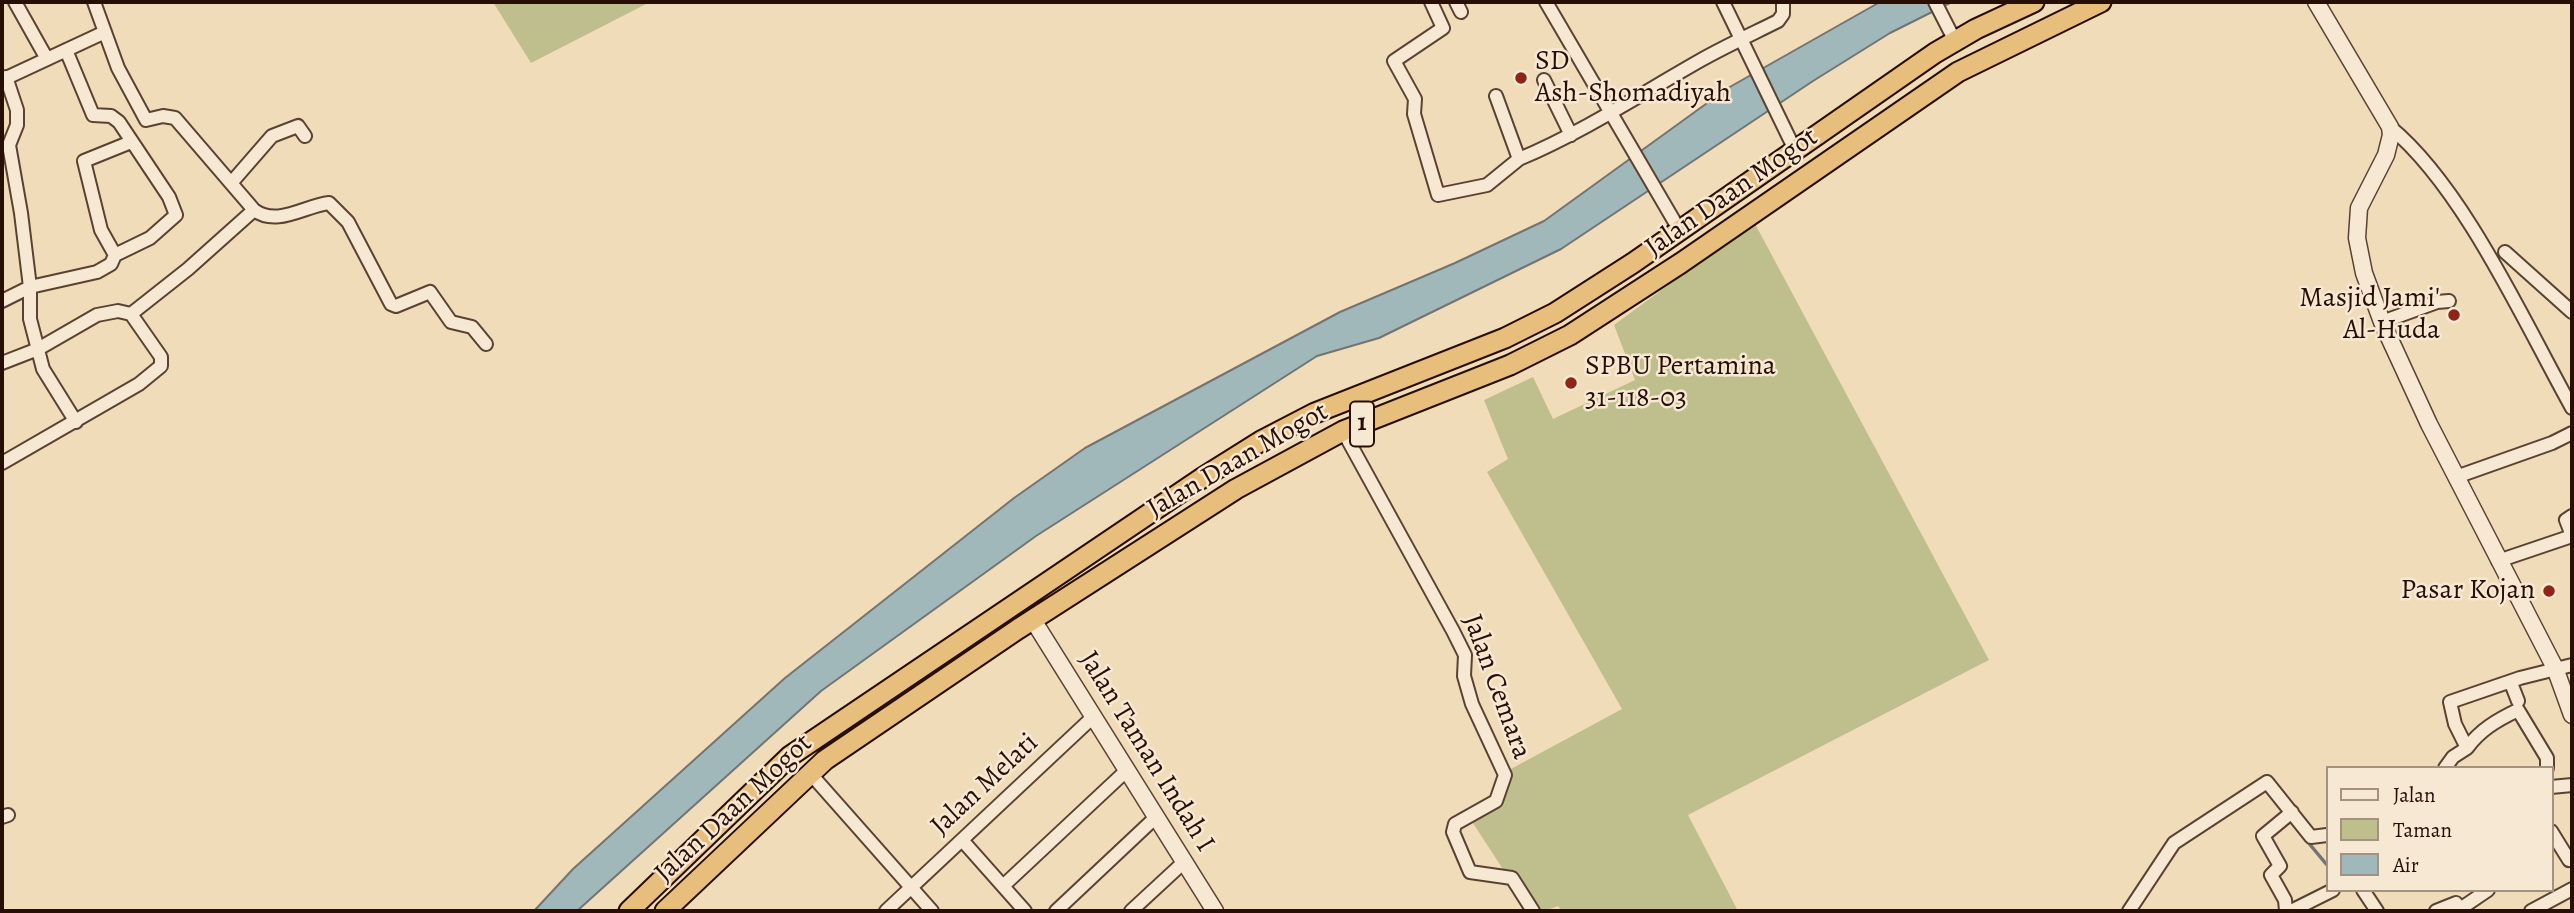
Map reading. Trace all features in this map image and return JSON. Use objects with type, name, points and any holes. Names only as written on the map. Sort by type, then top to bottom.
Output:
[{"type":"highway","points":[[2033,2],[2046,4],[2050,10],[2052,16],[2045,28]]},
{"type":"highway","name":"Jalan Daan Mogot","points":[[629,911],[790,756],[1231,459],[1285,428],[1394,381],[1505,338],[1555,313],[1680,231],[1792,144],[1955,41],[2033,2]]},
{"type":"highway","name":"Jalan Daan Mogot","points":[[665,911],[809,772],[1033,620],[1267,470],[1343,431],[1510,365],[1570,335],[1714,240],[1936,86],[1979,60],[2096,2]]},
{"type":"highway","points":[[1439,363],[1434,368],[1433,380],[1441,389],[1447,390]]},
{"type":"highway","points":[[1394,381],[1406,385],[1409,390],[1408,402],[1404,407]]},
{"type":"street","points":[[15,2],[47,59]]},
{"type":"street","points":[[94,2],[118,68],[146,120],[163,116],[175,118],[261,215],[286,216],[328,203],[336,207],[348,222],[391,304],[396,306],[430,292],[451,322],[472,327],[486,344]]},
{"type":"street","points":[[1431,2],[1443,28],[1394,60],[1415,99],[1414,114],[1426,145],[1429,169],[1438,195],[1488,185],[1520,159],[1571,135],[1746,41],[1778,21],[1783,14],[1783,2]]},
{"type":"street","points":[[1546,2],[1680,231]]},
{"type":"street","points":[[1723,2],[1746,41],[1792,144]]},
{"type":"street","points":[[1935,2],[1955,41]]},
{"type":"street","points":[[2316,2],[2390,127],[2413,145],[2433,170],[2470,227],[2572,408]]},
{"type":"street","points":[[76,422],[46,377],[30,319],[30,287],[7,135],[17,125],[17,110],[4,78],[105,32]]},
{"type":"street","points":[[2,301],[30,287],[97,272],[111,264],[115,255],[150,238],[176,215],[169,197],[115,118],[93,115],[66,50]]},
{"type":"street","points":[[1544,80],[1571,135]]},
{"type":"street","points":[[1496,96],[1520,159]]},
{"type":"street","points":[[232,182],[274,134],[298,125],[305,136]]},
{"type":"street","points":[[2390,127],[2391,135],[2386,155],[2363,197],[2357,222],[2361,264],[2382,322],[2456,477],[2555,668],[2572,715]]},
{"type":"street","points":[[115,255],[101,230],[84,161],[131,142]]},
{"type":"street","points":[[131,314],[188,269],[254,209]]},
{"type":"street","points":[[2505,252],[2572,312]]},
{"type":"street","points":[[2382,322],[2437,302],[2449,301]]},
{"type":"street","points":[[2,363],[38,349],[97,315],[118,311],[131,314],[161,357],[161,366],[139,384],[2,463]]},
{"type":"street","name":"Jalan Cemara","points":[[1343,431],[1465,655],[1464,676],[1472,704],[1505,775],[1496,801],[1455,824],[1453,833],[1470,872],[1512,878],[1532,911]]},
{"type":"street","points":[[2456,477],[2552,443],[2572,433]]},
{"type":"street","points":[[2498,561],[2568,537],[2571,533],[2566,520],[2572,516]]},
{"type":"street","name":"Jalan Taman Indah I","points":[[1033,620],[1184,862],[1210,909]]},
{"type":"street","points":[[2467,748],[2455,724],[2450,702],[2572,665]]},
{"type":"street","points":[[2511,683],[2518,701]]},
{"type":"street","points":[[2446,766],[2453,757],[2467,748],[2475,736],[2518,710],[2547,758],[2547,766]]},
{"type":"street","name":"Jalan Melati","points":[[886,911],[1093,717]]},
{"type":"street","points":[[1003,886],[1126,771]]},
{"type":"street","points":[[809,772],[932,911]]},
{"type":"street","points":[[2129,911],[2174,843],[2264,784],[2311,837],[2326,835]]},
{"type":"street","points":[[2553,787],[2572,785]]},
{"type":"street","points":[[2286,911],[2285,900],[2271,875],[2280,866],[2263,836],[2289,814]]},
{"type":"street","points":[[1056,911],[1156,817]]},
{"type":"street","points":[[2553,834],[2569,860],[2572,859]]},
{"type":"street","points":[[962,840],[1025,911]]},
{"type":"street","points":[[1131,911],[1184,862]]},
{"type":"street","points":[[2531,911],[2572,889]]},
{"type":"street","points":[[2291,911],[2329,892]]},
{"type":"street","points":[[2364,892],[2377,911]]},
{"type":"street","points":[[2436,911],[2456,903],[2460,910],[2485,892]]},
{"type":"green space","points":[[493,2],[650,2],[531,63]]},
{"type":"green space","points":[[1754,222],[1989,660],[1688,815],[1738,911],[1562,911],[1558,906],[1544,911],[1530,911],[1471,820],[1500,802],[1509,770],[1622,709],[1487,472],[1508,459],[1484,400],[1533,377],[1553,419],[1635,380],[1614,325]]},
{"type":"water","points":[[1880,2],[1952,2],[1890,33],[1813,81],[1561,249],[1379,338],[1317,356],[1036,536],[821,691],[577,911],[534,911],[573,869],[785,678],[1014,498],[1085,448],[1340,312],[1544,221],[1728,88]]},
{"type":"waterway","points":[[2307,841],[2326,864]]},
{"type":"place","name":"SD Ash-Shomadiyah","points":[[1521,78]]},
{"type":"place","name":"Masjid Jami' Al-Huda","points":[[2454,315]]},
{"type":"place","name":"SPBU Pertamina 31-118-03","points":[[1571,383]]},
{"type":"place","name":"Pasar Kojan","points":[[2549,591]]}]
